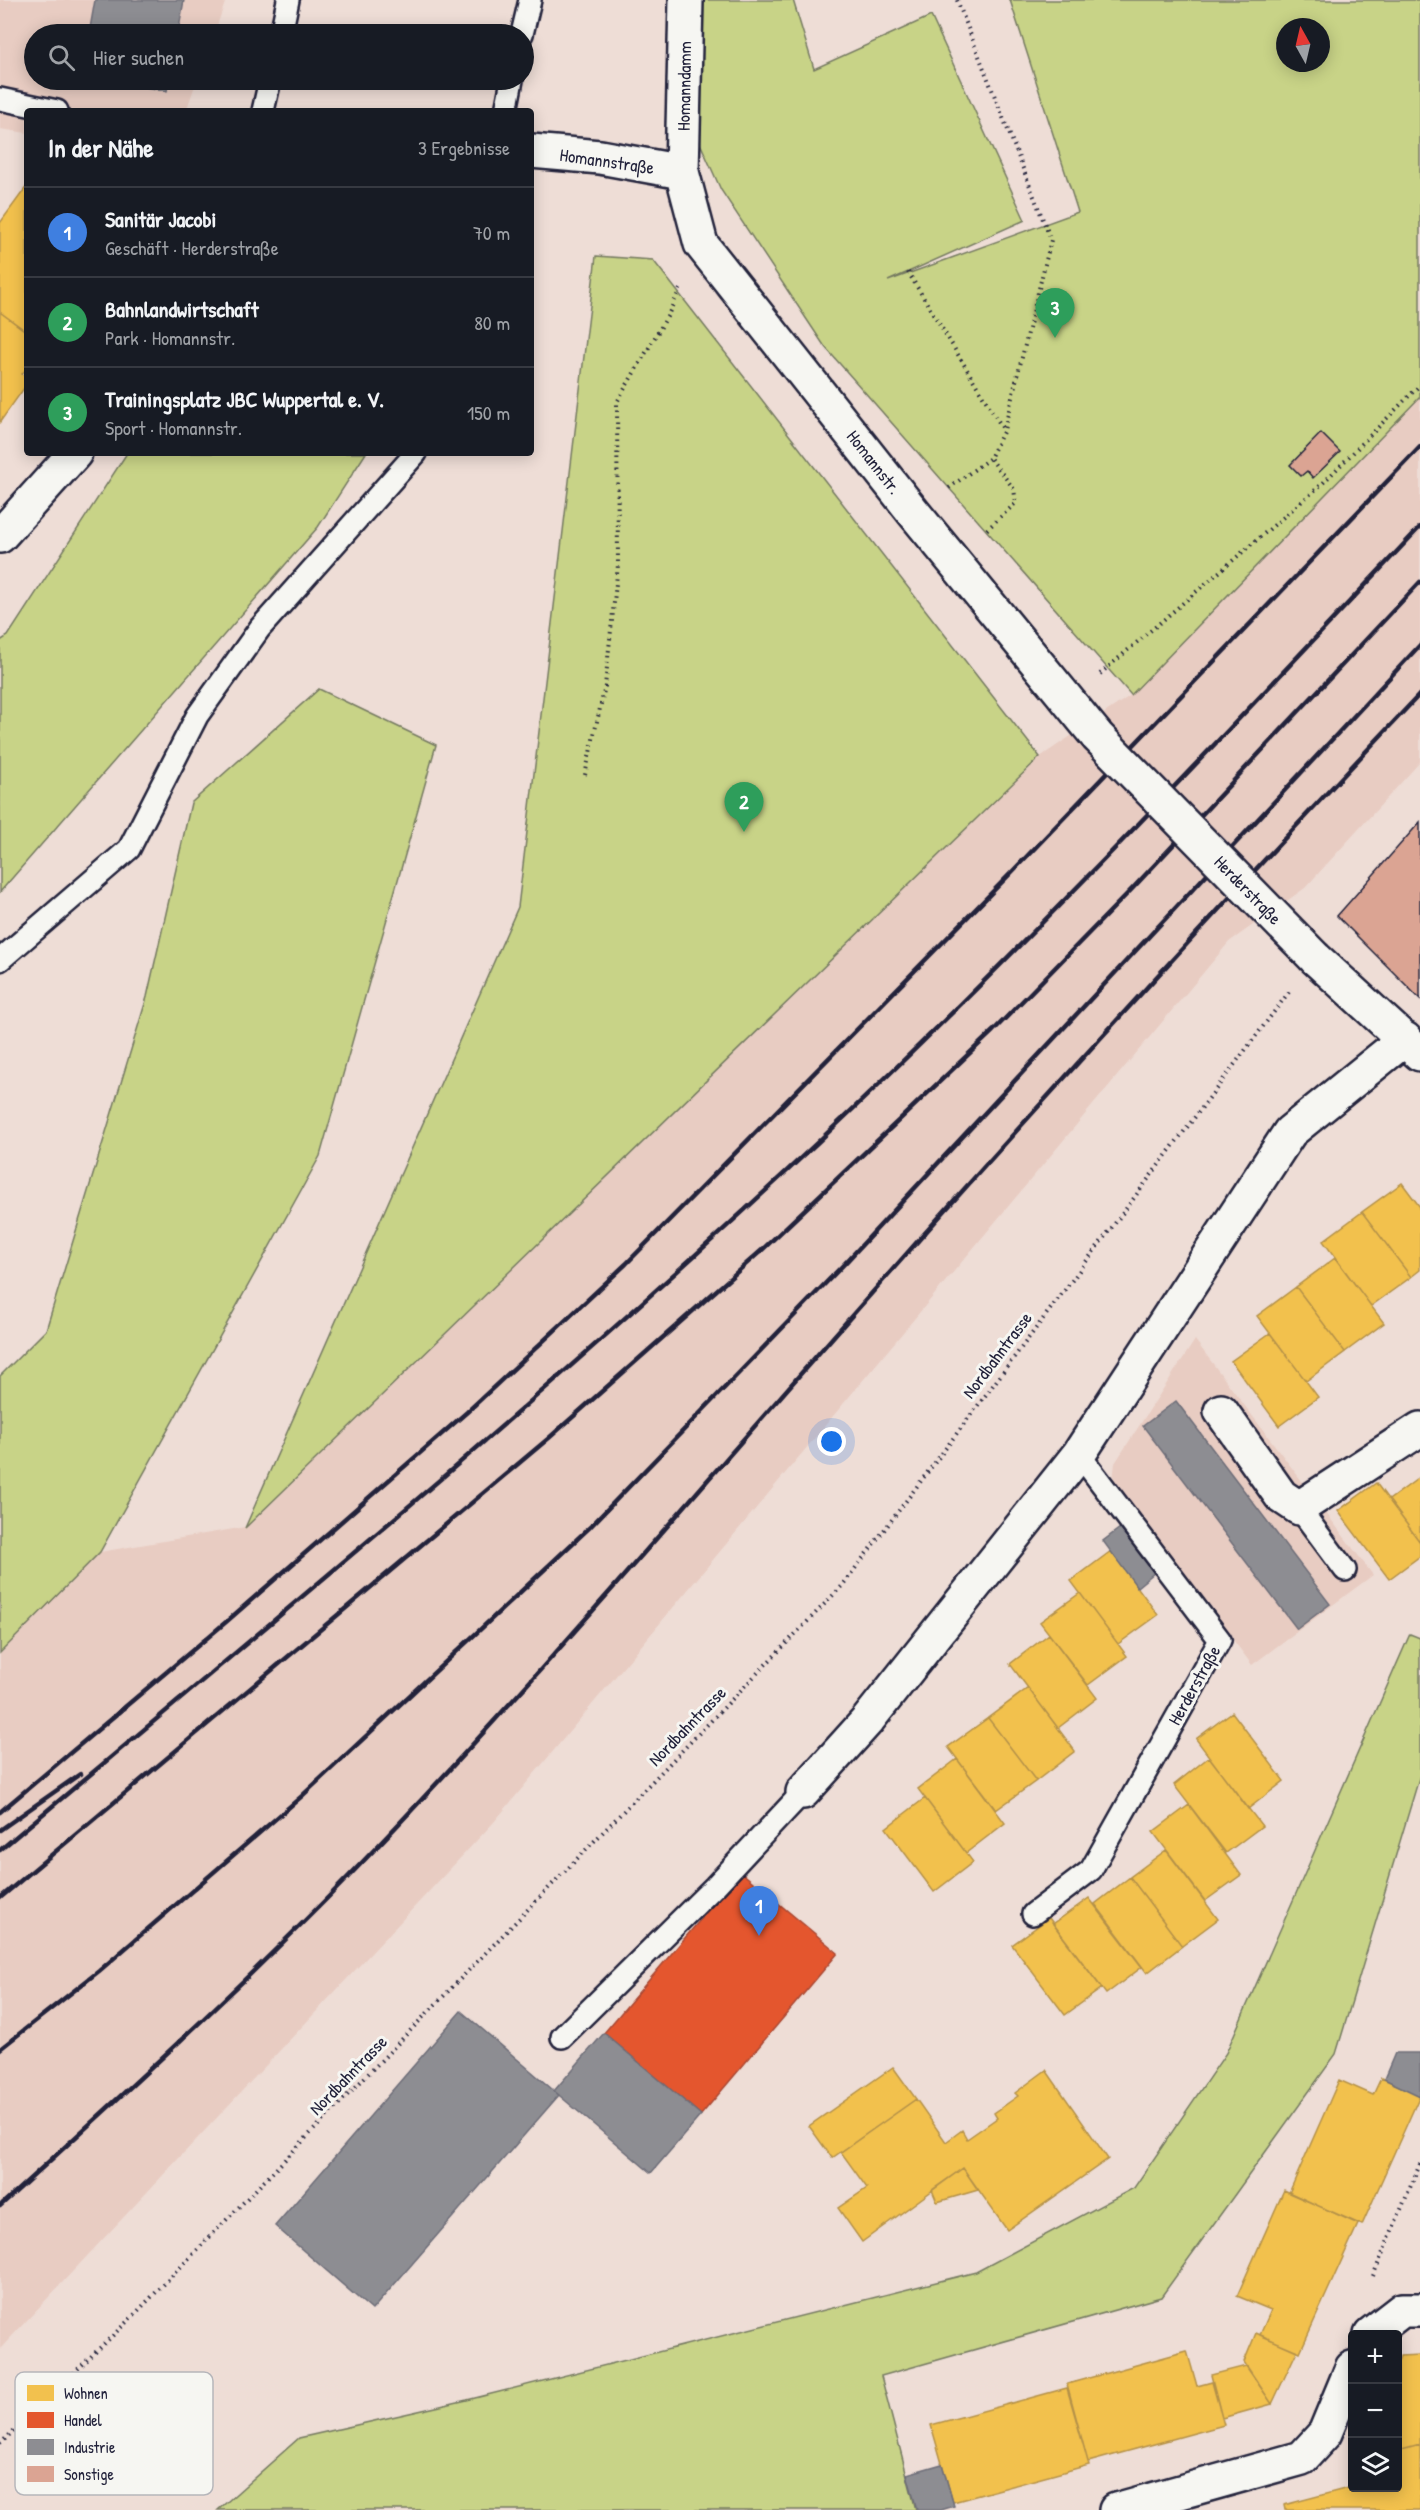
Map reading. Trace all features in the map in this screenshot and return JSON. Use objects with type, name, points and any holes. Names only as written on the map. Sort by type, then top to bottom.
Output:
[{"type":"street","name":"Homanndamm","points":[[682,172],[686,0]]},
{"type":"street","name":"Homannstraße","points":[[534,151],[600,157],[682,172]]},
{"type":"street","name":"Homannstr.","points":[[682,172],[700,244],[953,561],[1070,700],[1097,736]]},
{"type":"street","points":[[0,536],[72,456]]},
{"type":"street","name":"Herderstraße","points":[[803,1792],[867,1721],[1079,1454],[1290,1132],[1412,1047],[1315,958],[1097,736]]},
{"type":"street","points":[[1221,1410],[1281,1496],[1299,1508],[1420,1430]]},
{"type":"street","points":[[1377,2330],[1402,2310],[1420,2310]]},
{"type":"street","points":[[1116,2510],[1302,2458],[1325,2433],[1348,2380]]},
{"type":"lane","points":[[283,24],[288,0]]},
{"type":"lane","points":[[524,24],[530,0]]},
{"type":"lane","points":[[264,108],[268,90]]},
{"type":"lane","points":[[507,108],[510,90]]},
{"type":"lane","points":[[0,99],[43,108]]},
{"type":"lane","points":[[0,960],[129,849],[197,716],[260,628],[413,456]]},
{"type":"lane","name":"Herderstraße","points":[[1033,1914],[1091,1870],[1220,1640],[1079,1454]]},
{"type":"lane","points":[[1299,1508],[1345,1570]]},
{"type":"lane","name":"Herderstraße","points":[[562,2037],[716,1886],[803,1792]]},
{"type":"path","points":[[915,513],[990,458],[1004,430],[1051,240],[957,0]]},
{"type":"path","points":[[585,775],[606,686],[618,565],[617,402],[668,315],[700,244]]},
{"type":"path","points":[[908,272],[1004,430]]},
{"type":"path","points":[[1070,700],[1322,485],[1420,385]]},
{"type":"path","points":[[953,561],[1016,503],[1014,489],[990,458]]},
{"type":"path","name":"Nordbahntrasse","points":[[74,2372],[141,2307],[842,1586],[1111,1225],[1315,958]]},
{"type":"path","points":[[1374,2330],[1373,2274],[1420,2164]]},
{"type":"path","name":"Nordbahntrasse","points":[[0,2444],[15,2429]]},
{"type":"shaded area","points":[[0,0],[226,0],[218,24],[24,24],[24,90],[193,90],[187,108],[24,108],[24,133],[0,129]]},
{"type":"shaded area","points":[[1420,397],[1420,762],[1305,888],[1229,942],[494,1822],[0,2349],[0,1653],[100,1552],[245,1527],[1040,757],[1131,695]]},
{"type":"shaded area","points":[[1195,1340],[1373,1575],[1252,1665],[1113,1480],[1115,1463]]},
{"type":"green space","points":[[700,0],[793,0],[814,69],[931,16],[1025,220],[888,281],[1078,212],[1010,0],[1420,0],[1420,397],[1131,695],[825,347],[721,190],[696,134]]},
{"type":"green space","points":[[596,256],[653,260],[1040,757],[245,1528],[518,907]]},
{"type":"green space","points":[[125,456],[364,456],[318,527],[0,892],[0,641],[8,636]]},
{"type":"green space","points":[[319,689],[436,745],[320,1156],[100,1552],[0,1653],[0,1376],[46,1330],[147,997],[191,803]]},
{"type":"green space","points":[[1410,1634],[1420,1638],[1420,1775],[1336,2054],[1161,2297],[881,2376],[916,2510],[218,2510],[299,2438],[467,2400],[976,2272],[1134,2188],[1226,2053]]},
{"type":"building: Wohnen","points":[[24,190],[24,330],[0,312],[0,223]]},
{"type":"building: Wohnen","points":[[0,312],[24,330],[24,372],[22,374],[24,388],[0,422]]},
{"type":"building: Wohnen","points":[[1402,1183],[1420,1207],[1420,1270],[1411,1277],[1362,1212]]},
{"type":"building: Wohnen","points":[[1362,1212],[1411,1277],[1371,1306],[1323,1241]]},
{"type":"building: Wohnen","points":[[1335,1258],[1384,1323],[1345,1352],[1296,1287]]},
{"type":"building: Wohnen","points":[[1296,1287],[1345,1352],[1306,1381],[1257,1316]]},
{"type":"building: Wohnen","points":[[1270,1333],[1318,1397],[1279,1426],[1231,1361]]},
{"type":"building: Wohnen","points":[[1420,1477],[1420,1542],[1389,1500]]},
{"type":"building: Wohnen","points":[[1376,1483],[1420,1542],[1420,1556],[1389,1579],[1338,1511]]},
{"type":"building: Wohnen","points":[[1111,1551],[1158,1615],[1118,1644],[1071,1581]]},
{"type":"building: Wohnen","points":[[1080,1593],[1127,1656],[1088,1685],[1040,1622]]},
{"type":"building: Wohnen","points":[[1049,1634],[1097,1698],[1058,1728],[1010,1664]]},
{"type":"building: Wohnen","points":[[1028,1688],[1075,1751],[1036,1781],[988,1718]]},
{"type":"building: Wohnen","points":[[1232,1712],[1284,1781],[1248,1809],[1196,1739]]},
{"type":"building: Wohnen","points":[[988,1718],[1036,1781],[996,1810],[948,1747]]},
{"type":"building: Wohnen","points":[[1209,1757],[1262,1826],[1226,1853],[1174,1785]]},
{"type":"building: Wohnen","points":[[957,1759],[1005,1823],[966,1853],[918,1789]]},
{"type":"building: Wohnen","points":[[925,1798],[973,1862],[934,1892],[886,1828]]},
{"type":"building: Wohnen","points":[[1189,1805],[1241,1875],[1205,1901],[1153,1832]]},
{"type":"building: Wohnen","points":[[1166,1850],[1218,1919],[1182,1946],[1130,1877]]},
{"type":"building: Wohnen","points":[[1130,1877],[1182,1946],[1147,1973],[1095,1904]]},
{"type":"building: Wohnen","points":[[1089,1898],[1142,1967],[1106,1994],[1053,1924]]},
{"type":"building: Wohnen","points":[[1049,1918],[1102,1988],[1065,2015],[1012,1945]]},
{"type":"building: Wohnen","points":[[893,2067],[916,2099],[832,2158],[809,2126]]},
{"type":"building: Wohnen","points":[[1046,2070],[1108,2159],[1007,2230],[963,2168],[862,2242],[838,2208],[867,2188],[841,2152],[916,2099],[946,2142],[962,2130],[967,2139],[997,2118],[994,2113],[1018,2096],[1015,2093]]},
{"type":"building: Wohnen","points":[[1381,2078],[1420,2095],[1362,2225],[1289,2193],[1339,2080],[1373,2095]]},
{"type":"building: Wohnen","points":[[963,2168],[978,2190],[937,2202],[932,2190]]},
{"type":"building: Wohnen","points":[[1284,2190],[1358,2224],[1300,2352],[1260,2335],[1271,2310],[1237,2296]]},
{"type":"building: Wohnen","points":[[1256,2333],[1297,2351],[1272,2404],[1244,2362]]},
{"type":"building: Wohnen","points":[[1187,2351],[1197,2386],[1212,2382],[1224,2425],[1088,2462],[1067,2384]]},
{"type":"building: Wohnen","points":[[1420,2355],[1420,2445],[1402,2450],[1402,2384],[1402,2356]]},
{"type":"building: Wohnen","points":[[1246,2366],[1272,2404],[1222,2418],[1211,2375]]},
{"type":"building: Wohnen","points":[[1067,2388],[1089,2465],[953,2502],[931,2425]]},
{"type":"building: Wohnen","points":[[1420,2445],[1420,2510],[1285,2510],[1284,2505],[1348,2488],[1348,2492],[1402,2492],[1402,2450]]},
{"type":"building: Handel","points":[[741,1872],[838,1953],[701,2115],[604,2033]]},
{"type":"building: Industrie","points":[[95,0],[184,0],[180,24],[91,24]]},
{"type":"building: Industrie","points":[[1176,1401],[1330,1604],[1297,1629],[1143,1426]]},
{"type":"building: Industrie","points":[[1120,1528],[1154,1573],[1137,1587],[1103,1541]]},
{"type":"building: Industrie","points":[[461,2011],[559,2095],[372,2310],[275,2226]]},
{"type":"building: Industrie","points":[[604,2033],[701,2115],[651,2173],[554,2091]]},
{"type":"building: Industrie","points":[[1395,2053],[1420,2053],[1420,2096],[1384,2079]]},
{"type":"building: Industrie","points":[[942,2464],[954,2506],[941,2510],[917,2510],[907,2474]]},
{"type":"building: Sonstige","points":[[1321,433],[1340,452],[1313,478],[1307,471],[1301,476],[1290,465]]},
{"type":"building: Sonstige","points":[[1420,822],[1420,999],[1337,916]]},
{"type":"railway","points":[[0,1812],[226,1622],[467,1412],[626,1264],[1009,875],[1420,447]]},
{"type":"railway","points":[[0,1850],[312,1589],[517,1413],[720,1233],[819,1141],[974,992],[1199,761],[1420,527]]},
{"type":"railway","points":[[0,1898],[549,1438],[762,1250],[993,1031],[1132,889],[1420,582]]},
{"type":"railway","points":[[0,2049],[99,1971],[302,1796],[590,1527],[847,1261],[1420,645]]},
{"type":"railway","points":[[0,2206],[264,1961],[349,1876],[483,1734],[1006,1142],[1420,694]]},
{"type":"railway","points":[[0,1830],[80,1774]]},
{"type":"place","name":"Trainingsplatz JBC Wuppertal e. V.","points":[[1055,338]]},
{"type":"place","name":"Bahnlandwirtschaft","points":[[744,832]]},
{"type":"place","name":"Sanitär Jacobi","points":[[759,1936]]}]
